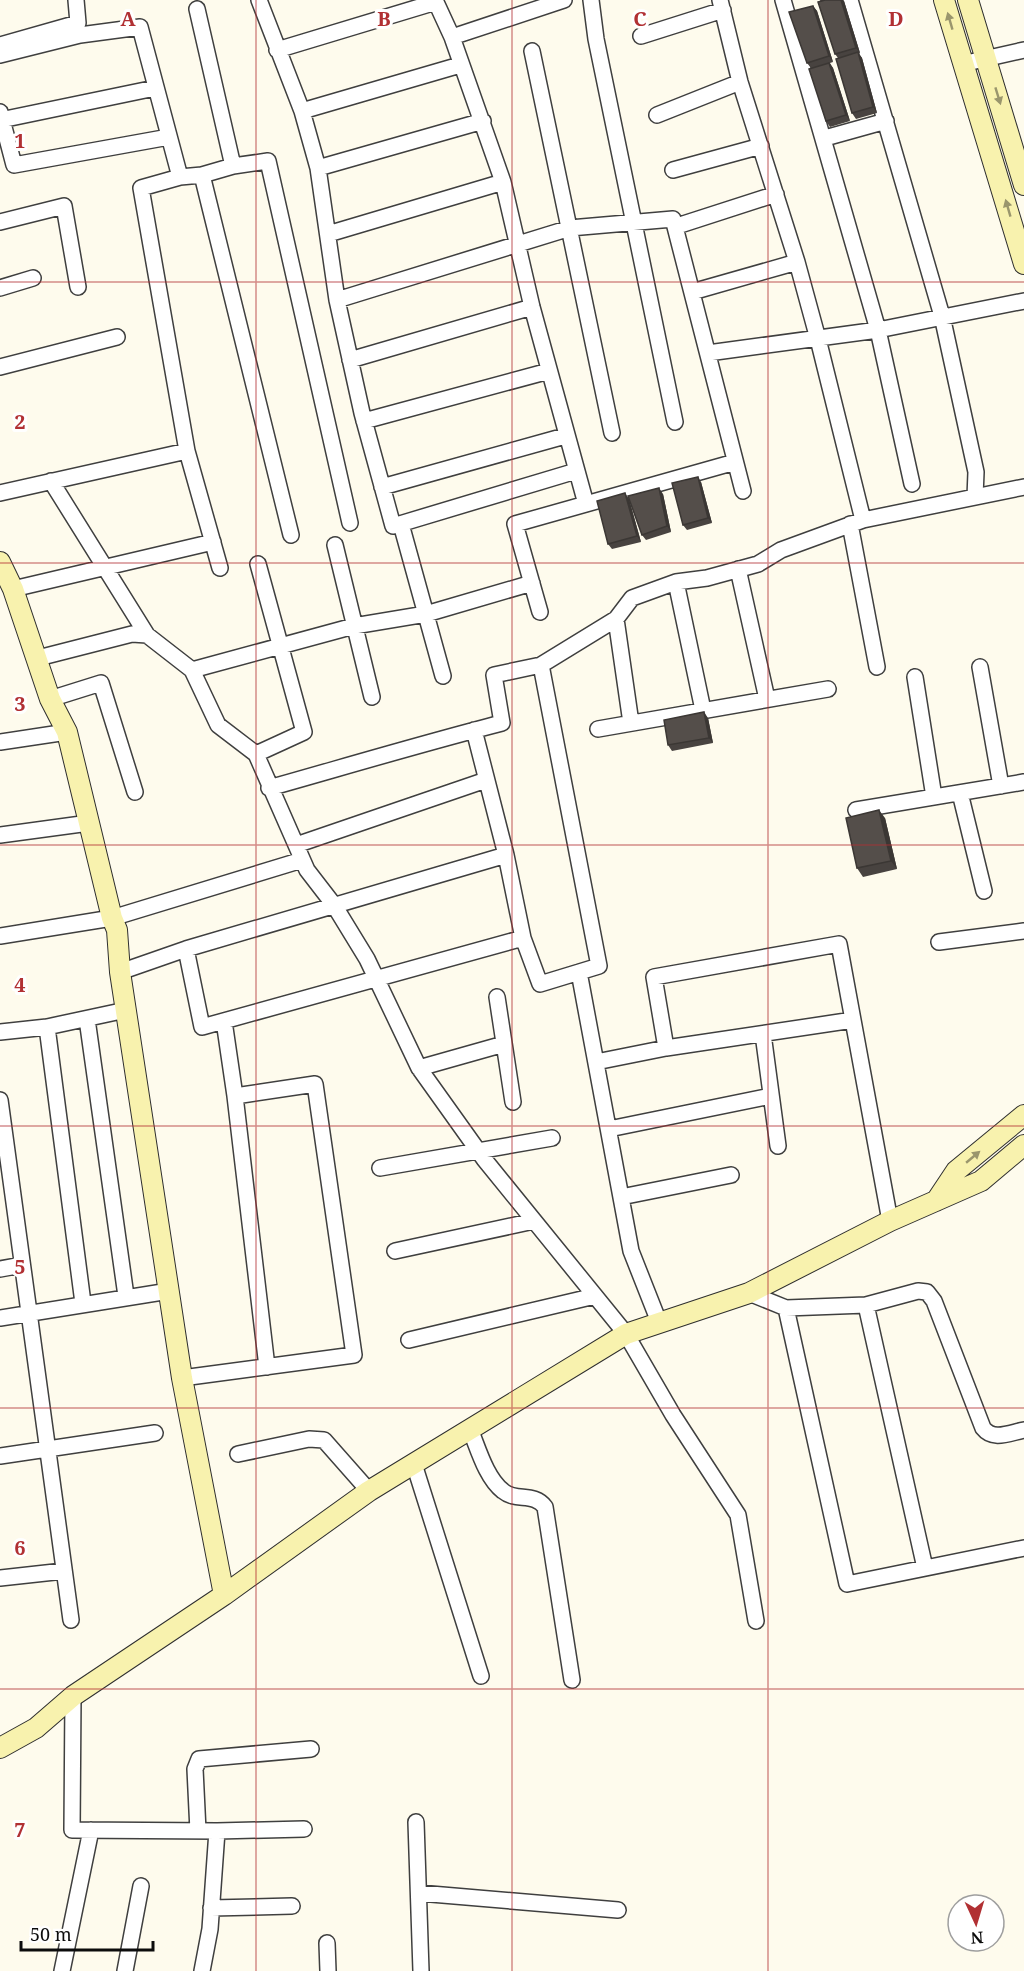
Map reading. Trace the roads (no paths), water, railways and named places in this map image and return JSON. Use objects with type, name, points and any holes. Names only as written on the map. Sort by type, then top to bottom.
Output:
[{"type":"street","points":[[76,0],[79,29]]},
{"type":"street","points":[[259,0],[302,111],[318,168],[337,300],[364,421],[393,526],[576,471]]},
{"type":"street","points":[[452,37],[564,0]]},
{"type":"street","points":[[591,0],[596,39],[675,422]]},
{"type":"street","points":[[783,0],[825,138],[878,330],[912,484]]},
{"type":"street","points":[[850,0],[942,316],[976,472],[975,497]]},
{"type":"street","points":[[944,0],[1024,264]]},
{"type":"street","points":[[968,0],[1024,185]]},
{"type":"street","points":[[277,50],[435,1],[452,37],[460,65],[483,121],[504,182],[532,307],[565,436],[586,504]]},
{"type":"street","points":[[641,36],[722,5],[740,82],[797,262],[818,339],[857,522],[877,667]]},
{"type":"street","points":[[197,9],[232,166]]},
{"type":"street","points":[[0,45],[79,29],[140,27],[180,177]]},
{"type":"street","points":[[0,55],[79,29]]},
{"type":"street","points":[[962,64],[1024,50]]},
{"type":"street","points":[[532,51],[612,433]]},
{"type":"street","points":[[302,111],[460,65]]},
{"type":"street","points":[[657,115],[740,82]]},
{"type":"street","points":[[155,88],[1,116],[14,165],[169,137]]},
{"type":"street","points":[[318,168],[483,121]]},
{"type":"street","points":[[825,138],[886,121]]},
{"type":"street","points":[[673,170],[761,146]]},
{"type":"street","points":[[220,568],[187,451],[141,188],[180,177],[202,175],[232,166],[268,161],[350,523]]},
{"type":"street","points":[[202,175],[291,535]]},
{"type":"street","points":[[328,234],[504,182]]},
{"type":"street","points":[[677,226],[776,194]]},
{"type":"street","points":[[0,222],[63,206],[78,287]]},
{"type":"street","points":[[337,300],[519,246],[570,228],[673,219],[677,226],[743,490]]},
{"type":"street","points":[[692,292],[797,262]]},
{"type":"street","points":[[0,288],[33,278]]},
{"type":"street","points":[[708,353],[878,330],[1024,301]]},
{"type":"street","points":[[350,360],[532,307]]},
{"type":"street","points":[[0,367],[117,337]]},
{"type":"street","points":[[364,421],[549,371]]},
{"type":"street","points":[[382,487],[565,436]]},
{"type":"street","points":[[0,493],[187,451]]},
{"type":"street","points":[[540,612],[515,524],[735,462]]},
{"type":"street","points":[[51,481],[147,635],[192,670],[218,724],[256,754],[302,860],[334,905],[376,978],[419,1068],[477,1149],[626,1334],[673,1415],[738,1515],[756,1621]]},
{"type":"street","points":[[269,788],[502,723],[494,675],[541,665],[616,619],[632,598],[676,582],[758,564],[781,550],[857,522],[1024,487]]},
{"type":"street","points":[[400,524],[443,676]]},
{"type":"street","points":[[14,589],[213,542]]},
{"type":"street","points":[[335,545],[372,697]]},
{"type":"street","points":[[0,562],[14,589],[50,699],[67,732],[112,918],[117,930],[120,972],[182,1378],[224,1595]]},
{"type":"street","points":[[256,754],[304,732],[258,564]]},
{"type":"street","points":[[738,569],[767,699]]},
{"type":"street","points":[[676,582],[703,710]]},
{"type":"street","points":[[192,670],[354,626],[426,614],[532,583]]},
{"type":"street","points":[[616,619],[631,723]]},
{"type":"street","points":[[38,658],[132,634],[147,635]]},
{"type":"street","points":[[474,730],[506,855],[523,938],[540,984],[599,966],[541,665]]},
{"type":"street","points":[[980,667],[1001,786]]},
{"type":"street","points":[[915,677],[934,797]]},
{"type":"street","points":[[50,699],[101,683],[135,792]]},
{"type":"street","points":[[598,729],[828,689]]},
{"type":"street","points":[[0,742],[67,732]]},
{"type":"street","points":[[296,845],[486,780]]},
{"type":"street","points":[[856,810],[1024,782]]},
{"type":"street","points":[[960,793],[984,891]]},
{"type":"street","points":[[0,835],[89,823]]},
{"type":"street","points":[[120,972],[186,949],[506,855]]},
{"type":"street","points":[[0,936],[112,918],[302,860]]},
{"type":"street","points":[[939,942],[1024,931]]},
{"type":"street","points":[[186,949],[202,1027],[523,938]]},
{"type":"street","points":[[666,1048],[654,977],[839,944],[890,1221]]},
{"type":"street","points":[[579,972],[631,1251],[659,1322]]},
{"type":"street","points":[[497,997],[513,1102]]},
{"type":"street","points":[[0,1032],[46,1027],[126,1010]]},
{"type":"street","points":[[87,1019],[126,1296]]},
{"type":"street","points":[[596,1062],[666,1048],[854,1020]]},
{"type":"street","points":[[224,1021],[267,1367]]},
{"type":"street","points":[[46,1027],[83,1303]]},
{"type":"street","points":[[763,1034],[778,1146]]},
{"type":"street","points":[[419,1068],[504,1044]]},
{"type":"street","points":[[182,1378],[354,1355],[315,1084],[235,1096]]},
{"type":"street","points":[[609,1129],[771,1096]]},
{"type":"street","points":[[0,1100],[71,1620]]},
{"type":"street","points":[[936,1201],[956,1171],[1024,1115]]},
{"type":"street","points":[[380,1168],[477,1149],[552,1138]]},
{"type":"street","points":[[0,1748],[36,1728],[73,1696],[224,1595],[369,1491],[626,1334],[749,1293],[890,1221],[981,1181],[1024,1144]]},
{"type":"street","points":[[621,1197],[731,1175]]},
{"type":"street","points":[[395,1251],[534,1221]]},
{"type":"street","points":[[0,1269],[22,1265]]},
{"type":"street","points":[[0,1318],[126,1296],[169,1291]]},
{"type":"street","points":[[749,1293],[786,1308],[866,1305],[918,1291],[927,1292],[934,1301],[983,1428],[988,1434],[996,1436],[1024,1430]]},
{"type":"street","points":[[409,1340],[595,1296]]},
{"type":"street","points":[[866,1305],[925,1568]]},
{"type":"street","points":[[786,1308],[847,1584],[1024,1548]]},
{"type":"street","points":[[470,1429],[494,1481],[502,1491],[533,1498],[540,1501],[545,1508],[572,1680]]},
{"type":"street","points":[[0,1456],[155,1433]]},
{"type":"street","points":[[238,1454],[309,1439],[324,1440],[369,1491]]},
{"type":"street","points":[[414,1464],[481,1676]]},
{"type":"street","points":[[0,1578],[64,1572]]},
{"type":"street","points":[[73,1696],[72,1830],[304,1829]]},
{"type":"street","points":[[198,1831],[195,1769],[199,1759],[311,1749]]},
{"type":"street","points":[[416,1822],[422,1971]]},
{"type":"street","points":[[62,1971],[91,1830]]},
{"type":"street","points":[[202,1971],[211,1908],[217,1831]]},
{"type":"street","points":[[125,1971],[141,1886]]},
{"type":"street","points":[[419,1893],[618,1910]]},
{"type":"street","points":[[211,1908],[292,1906]]},
{"type":"street","points":[[327,1943],[328,1971]]}]
